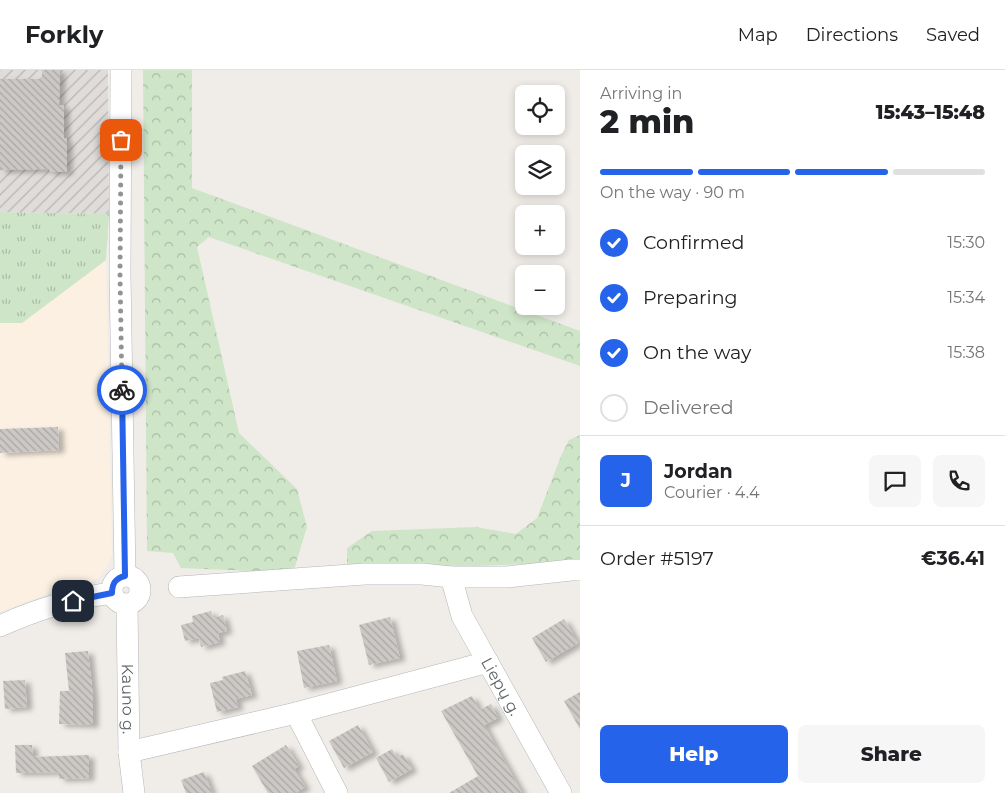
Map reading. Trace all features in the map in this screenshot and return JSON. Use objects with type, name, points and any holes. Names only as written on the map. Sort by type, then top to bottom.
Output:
[{"type":"street","points":[[0,626],[19,617],[73,601],[119,599],[133,604],[138,599],[140,593],[137,581],[125,576],[120,274],[121,70]]},
{"type":"street","points":[[180,586],[365,574],[507,577],[580,570]]},
{"type":"street","name":"Liepų g.","points":[[451,577],[462,616],[561,793]]},
{"type":"street","name":"Kauno g.","points":[[119,599],[129,752],[134,793]]},
{"type":"street","points":[[129,752],[296,713],[488,662]]},
{"type":"street","points":[[296,713],[337,793]]},
{"type":"shaded area","points":[[0,70],[108,70],[109,214],[0,212]]},
{"type":"shaded area","points":[[106,260],[112,555],[106,568],[98,578],[88,583],[49,593],[0,612],[0,323],[22,323]]},
{"type":"green space","points":[[143,70],[192,70],[192,188],[515,307],[515,315],[537,315],[580,331],[580,366],[209,237],[197,247],[239,433],[297,489],[307,527],[293,573],[181,568],[173,553],[147,551]]},
{"type":"green space","points":[[0,212],[109,214],[106,260],[22,323],[0,323]]},
{"type":"green space","points":[[580,435],[580,562],[347,571],[347,548],[372,531],[476,527],[516,534],[537,518],[569,440]]},
{"type":"building","points":[[42,70],[60,70],[59,105],[64,105],[67,172],[49,172],[49,169],[0,170],[0,79],[42,79]]},
{"type":"building","points":[[58,427],[59,450],[0,453],[0,429]]},
{"type":"building","points":[[211,611],[213,618],[223,615],[227,631],[218,633],[220,642],[201,647],[199,638],[185,641],[181,625],[193,622],[192,616]]},
{"type":"building","points":[[390,617],[400,658],[369,665],[359,625]]},
{"type":"building","points":[[564,619],[578,643],[546,662],[532,638]]},
{"type":"building","points":[[329,645],[337,681],[304,688],[297,651]]},
{"type":"building","points":[[88,651],[93,698],[93,725],[59,724],[60,691],[69,691],[65,653]]},
{"type":"building","points":[[245,671],[252,695],[236,699],[238,707],[217,712],[210,683],[223,680],[222,677]]},
{"type":"building","points":[[25,680],[27,707],[5,709],[3,681]]},
{"type":"building","points":[[580,692],[580,729],[564,701]]},
{"type":"building","points":[[472,696],[479,710],[491,704],[498,718],[484,725],[522,793],[449,793],[478,776],[441,711]]},
{"type":"building","points":[[358,725],[373,752],[344,768],[329,741]]},
{"type":"building","points":[[15,745],[32,745],[33,757],[89,755],[89,778],[59,779],[59,772],[16,773]]},
{"type":"building","points":[[286,745],[299,766],[294,769],[305,787],[295,793],[268,793],[252,766]]},
{"type":"building","points":[[392,749],[397,758],[403,754],[412,769],[389,782],[376,758]]},
{"type":"building","points":[[204,772],[212,793],[186,793],[181,780]]},
{"type":"way so far","points":[[121,140],[120,274],[122,390]]},
{"type":"route","points":[[73,601],[112,593],[114,581],[119,577],[125,576],[122,390]]}]
